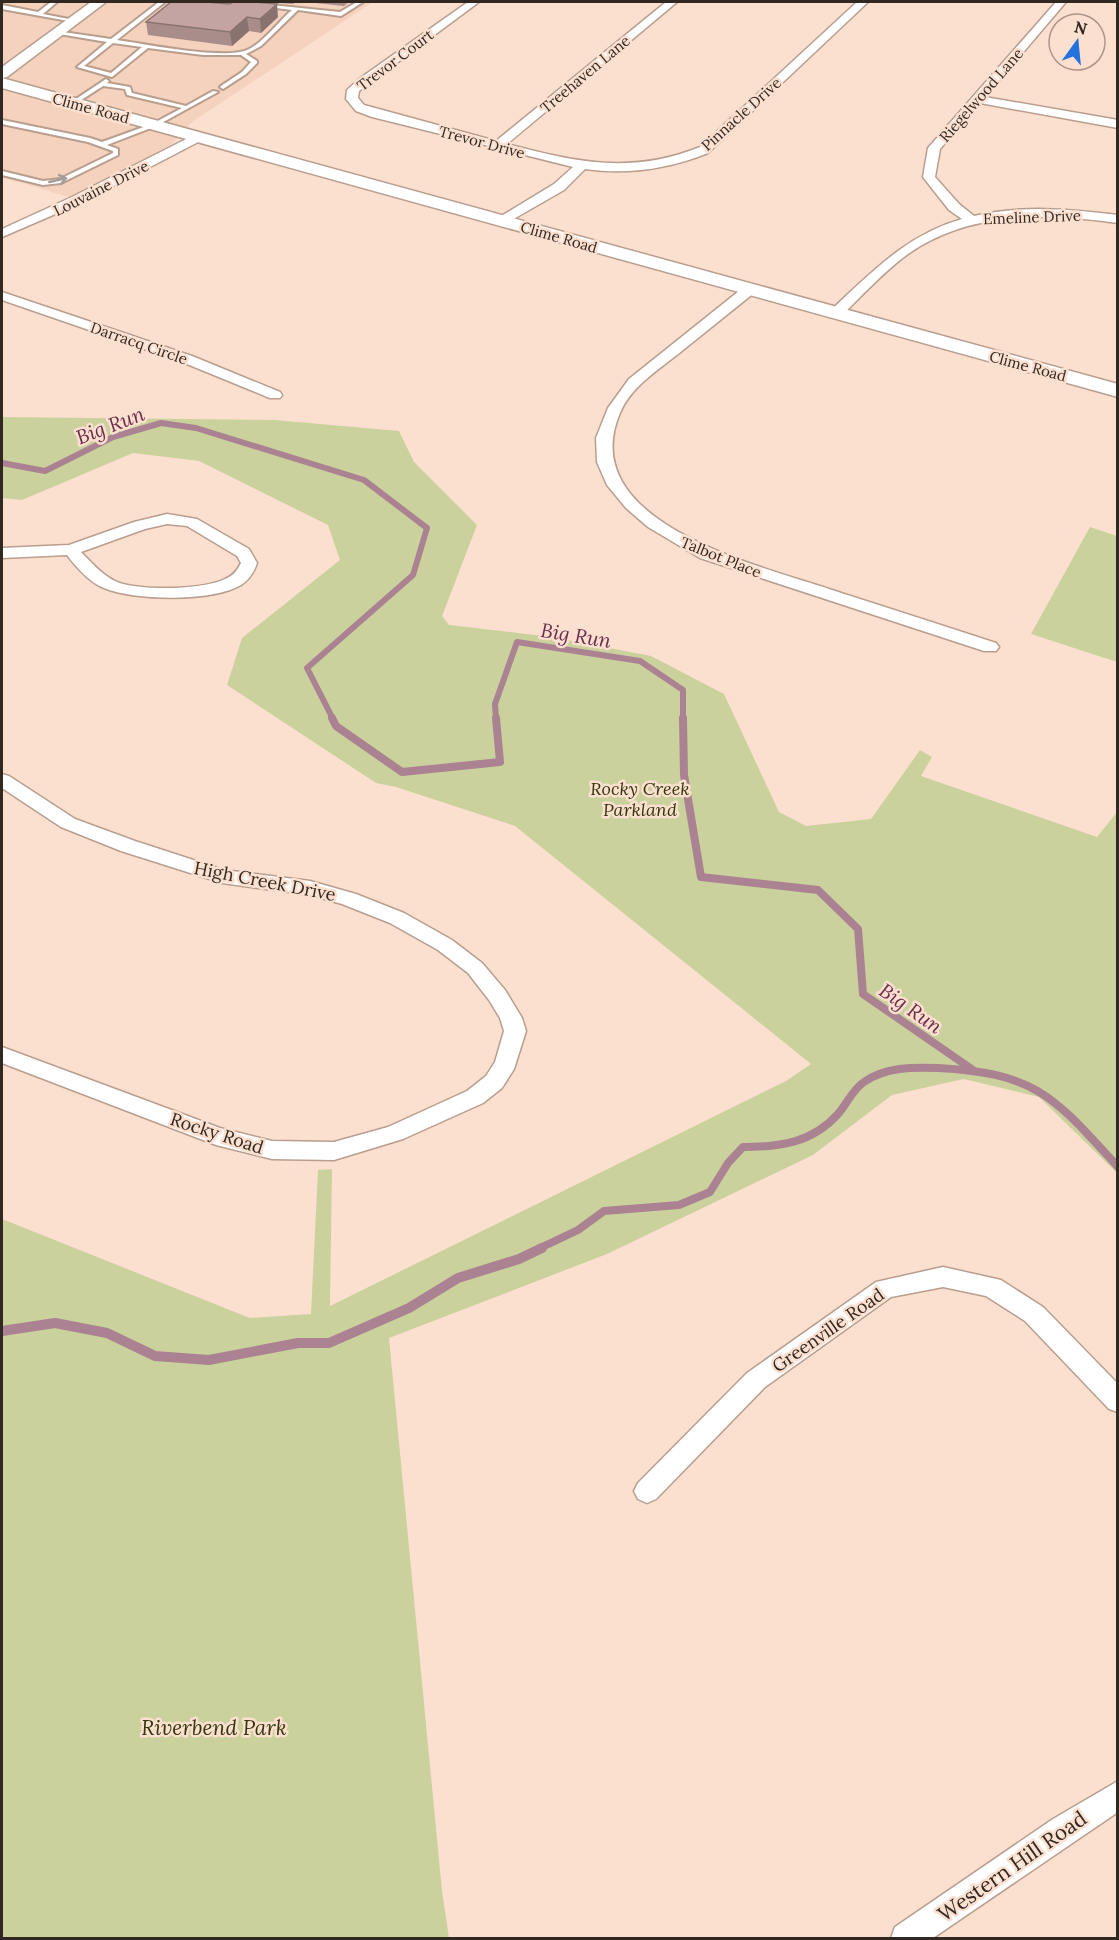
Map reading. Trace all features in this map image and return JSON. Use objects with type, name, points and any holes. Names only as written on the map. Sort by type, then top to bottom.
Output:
[{"type":"main road","name":"Clime Road","points":[[2,83],[1118,391]]},
{"type":"street","points":[[2,74],[99,2]]},
{"type":"street","name":"Trevor Court","points":[[384,116],[360,108],[352,99],[353,90],[474,2]]},
{"type":"street","name":"Treehaven Lane","points":[[497,146],[672,2]]},
{"type":"street","name":"Pinnacle Drive","points":[[581,166],[623,168],[656,165],[693,156],[704,150],[863,2]]},
{"type":"street","name":"Riegelwood Lane","points":[[971,220],[954,207],[929,177],[934,148],[1061,2]]},
{"type":"street","points":[[979,99],[1118,124]]},
{"type":"street","name":"Trevor Drive","points":[[384,116],[581,166]]},
{"type":"street","name":"Louvaine Drive","points":[[2,233],[49,215],[86,197],[198,137]]},
{"type":"street","points":[[503,221],[559,187],[581,166]]},
{"type":"street","name":"Emeline Drive","points":[[835,314],[902,252],[945,228],[971,220],[1048,213],[1118,219]]},
{"type":"street","name":"Talbot Place","points":[[749,290],[645,372],[619,398],[603,432],[603,452],[610,475],[623,498],[648,520],[677,540],[706,554],[990,647]]},
{"type":"street","name":"Darracq Circle","points":[[2,296],[187,359],[275,395]]},
{"type":"street","points":[[2,553],[71,550],[140,525],[167,519],[191,522],[243,553],[249,563],[244,575],[230,584],[211,589],[145,591],[113,586],[91,573],[71,550]]},
{"type":"street","name":"High Creek Drive","points":[[2,780],[68,823],[128,846],[222,876],[310,888],[349,899],[397,918],[445,945],[475,968],[497,995],[511,1018],[515,1031],[512,1045]]},
{"type":"street","name":"Rocky Road","points":[[2,1055],[216,1136],[272,1150],[334,1151],[395,1133],[476,1097],[494,1082],[507,1064],[512,1045]]},
{"type":"street","name":"Greenville Road","points":[[647,1491],[756,1380],[885,1289],[943,1277],[992,1287],[1034,1314],[1118,1401]]},
{"type":"street","name":"Western Hill Road","points":[[906,1938],[993,1880],[1047,1839],[1118,1795]]},
{"type":"lane","points":[[39,14],[54,2]]},
{"type":"lane","points":[[112,75],[80,67],[162,2]]},
{"type":"lane","points":[[244,2],[341,14],[360,2]]},
{"type":"lane","points":[[2,7],[72,21]]},
{"type":"lane","points":[[56,33],[230,56],[249,52],[297,8]]},
{"type":"lane","points":[[246,10],[289,15]]},
{"type":"lane","points":[[73,103],[102,84],[147,46]]},
{"type":"lane","points":[[223,87],[244,73],[255,62],[241,53]]},
{"type":"lane","points":[[102,84],[128,88],[129,94],[187,108]]},
{"type":"lane","points":[[103,144],[154,125],[215,92]]},
{"type":"lane","points":[[2,122],[103,144],[116,150],[116,154],[62,181],[43,183],[2,173]]},
{"type":"shaded area","points":[[2,2],[373,2],[192,122],[172,144],[72,198],[2,177]]},
{"type":"green space","points":[[2,417],[275,420],[399,431],[414,462],[477,525],[442,616],[449,625],[552,637],[651,656],[724,694],[779,812],[806,826],[871,819],[920,750],[932,757],[921,776],[1097,837],[1117,812],[1117,1173],[1039,1097],[964,1079],[892,1095],[813,1155],[607,1254],[389,1338],[442,1891],[449,1938],[2,1938],[2,1219],[250,1318],[311,1314],[318,1170],[332,1169],[330,1306],[786,1081],[811,1064],[515,826],[396,787],[376,783],[227,685],[242,638],[340,560],[328,525],[199,461],[133,453],[22,500],[2,498]]},
{"type":"green space","points":[[1090,527],[1117,536],[1117,662],[1031,634]]},
{"type":"building","points":[[171,2],[277,4],[260,19],[247,17],[230,32],[146,22]]},
{"type":"waterway","name":"Big Run","points":[[2,463],[45,471],[113,437],[161,423],[196,428],[364,480],[427,528],[413,575],[307,668],[333,719]]},
{"type":"waterway","name":"Big Run","points":[[496,719],[495,704],[517,642],[640,661],[683,690],[683,718]]},
{"type":"waterway","name":"Big Run","points":[[332,718],[336,726],[402,772],[500,762],[496,718]]},
{"type":"waterway","name":"Big Run","points":[[683,718],[684,775],[701,877],[818,890],[858,929],[863,994],[973,1070]]},
{"type":"waterway","points":[[538,1249],[578,1230],[604,1211],[679,1205],[710,1192],[728,1163],[743,1147],[770,1146],[806,1137],[828,1124],[864,1082],[881,1073],[900,1069],[929,1068],[972,1071],[1022,1083],[1059,1106],[1118,1167]]},
{"type":"waterway","points":[[2,1331],[55,1323],[107,1333],[155,1356],[209,1360],[298,1343],[329,1343],[409,1308],[458,1278],[519,1259],[542,1248]]},
{"type":"park label","name":"Rocky Creek Parkland","points":[[640,798]]},
{"type":"park label","name":"Riverbend Park","points":[[214,1727]]}]
